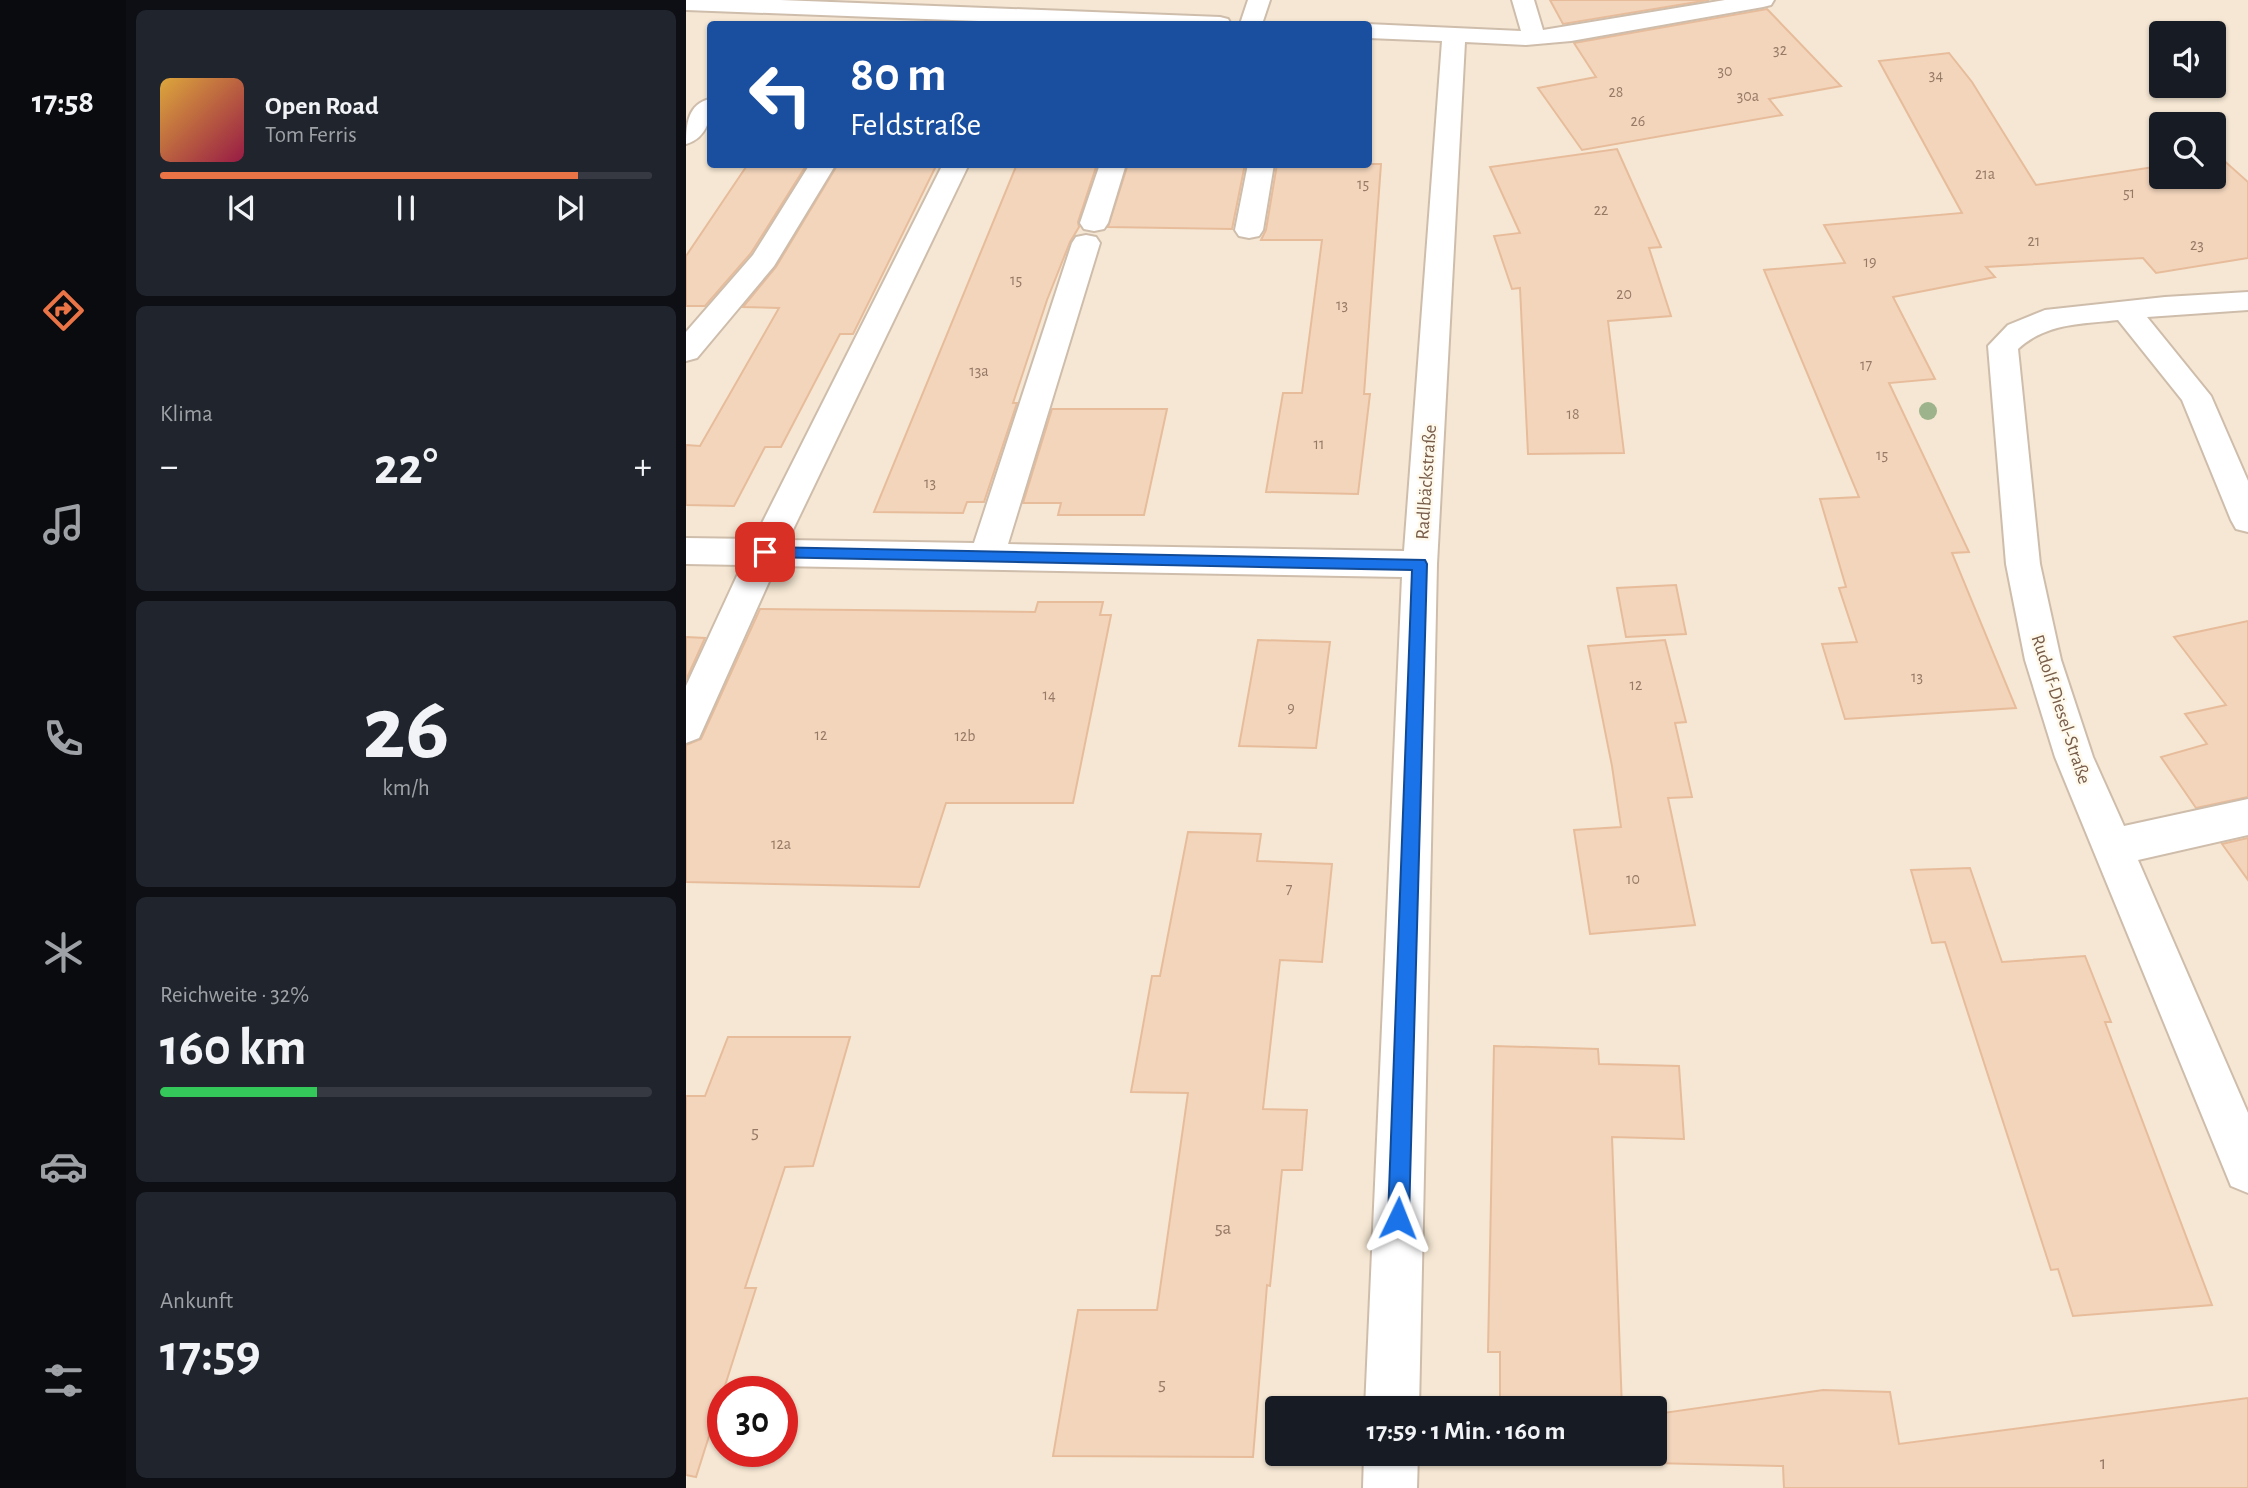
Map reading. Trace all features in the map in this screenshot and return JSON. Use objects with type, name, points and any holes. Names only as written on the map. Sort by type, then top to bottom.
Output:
[{"type":"street","points":[[1252,21],[1259,0]]},
{"type":"street","points":[[1523,0],[1534,37]]},
{"type":"street","points":[[1372,30],[1398,22],[1455,35],[1534,37],[1571,34],[1677,7],[1763,0]]},
{"type":"street","points":[[686,3],[779,16],[861,5],[1027,21]]},
{"type":"street","name":"Radlbäckstraße","points":[[1392,1396],[1420,564],[1451,58],[1455,35]]},
{"type":"street","points":[[686,136],[707,110]]},
{"type":"street","points":[[686,351],[764,260],[821,168]]},
{"type":"street","points":[[686,727],[765,552],[954,168]]},
{"type":"street","points":[[987,556],[1112,168]]},
{"type":"street","points":[[1248,230],[1260,168]]},
{"type":"street","name":"Rudolf-Diesel-Straße","points":[[2248,301],[2045,320],[2018,332],[2003,346],[2023,564],[2043,660],[2074,757],[2248,1169]]},
{"type":"street","points":[[2126,311],[2196,396],[2248,520]]},
{"type":"street","points":[[686,551],[1420,564]]},
{"type":"street","points":[[2113,847],[2248,817]]},
{"type":"street","points":[[1390,1488],[1391,1466]]},
{"type":"shaded area","points":[[686,0],[2248,0],[2248,1488],[686,1488]]},
{"type":"building","points":[[1550,0],[1709,0],[1563,24]]},
{"type":"building","points":[[1767,9],[1841,86],[1769,99],[1782,115],[1582,150],[1538,88],[1596,77],[1574,43]]},
{"type":"building","points":[[1949,53],[1972,82],[2036,185],[2149,168],[2149,189],[2226,189],[2226,162],[2248,182],[2248,258],[2156,273],[2143,258],[1986,267],[1995,277],[1893,297],[1935,379],[1889,383],[1969,552],[1952,553],[2016,708],[1845,719],[1822,644],[1857,642],[1839,588],[1846,587],[1820,499],[1859,497],[1764,270],[1845,263],[1824,225],[1962,213],[1879,61]]},
{"type":"building","points":[[1617,149],[1661,247],[1649,248],[1671,316],[1608,321],[1624,453],[1528,454],[1520,288],[1512,289],[1494,236],[1520,233],[1490,167]]},
{"type":"building","points":[[1372,164],[1381,164],[1364,394],[1370,394],[1358,494],[1266,492],[1283,393],[1302,393],[1322,240],[1261,240],[1266,230],[1276,168],[1372,168]]},
{"type":"building","points":[[745,168],[804,168],[751,253],[705,306],[686,306],[686,256]]},
{"type":"building","points":[[836,168],[935,168],[853,334],[840,334],[781,447],[765,447],[734,506],[686,505],[686,445],[700,446],[779,308],[743,307],[776,267]]},
{"type":"building","points":[[1015,168],[1096,168],[1078,222],[1079,227],[1070,242],[1047,300],[984,502],[967,502],[963,513],[874,512]]},
{"type":"building","points":[[1127,168],[1244,168],[1232,229],[1108,227]]},
{"type":"building","points":[[1052,409],[1167,409],[1144,515],[1058,515],[1061,503],[1023,503]]},
{"type":"building","points":[[1676,585],[1686,634],[1626,637],[1617,588]]},
{"type":"building","points":[[1038,602],[1103,602],[1100,615],[1111,615],[1073,803],[946,803],[919,887],[686,882],[686,745],[701,739],[760,609],[1035,612]]},
{"type":"building","points":[[2248,621],[2248,797],[2196,808],[2161,757],[2207,744],[2185,714],[2226,705],[2174,637]]},
{"type":"building","points":[[686,637],[705,638],[686,680]]},
{"type":"building","points":[[1258,640],[1330,642],[1316,748],[1239,746]]},
{"type":"building","points":[[1665,640],[1686,722],[1675,723],[1692,797],[1668,798],[1695,925],[1590,934],[1574,830],[1621,827],[1588,646]]},
{"type":"building","points":[[1188,832],[1261,834],[1257,861],[1332,864],[1322,962],[1280,960],[1263,1109],[1307,1110],[1302,1170],[1282,1170],[1270,1286],[1267,1285],[1253,1457],[1053,1456],[1078,1310],[1157,1310],[1188,1093],[1131,1092],[1152,976],[1160,976]]},
{"type":"building","points":[[2248,838],[2248,880],[2222,844]]},
{"type":"building","points":[[1970,868],[2002,962],[2085,956],[2111,1022],[2105,1022],[2212,1305],[2073,1316],[2058,1269],[2051,1270],[1945,942],[1932,943],[1911,870]]},
{"type":"building","points":[[728,1037],[850,1037],[813,1166],[785,1167],[745,1288],[756,1288],[728,1376],[707,1376],[707,1442],[696,1477],[686,1475],[686,1096],[705,1096]]},
{"type":"building","points":[[1494,1046],[1598,1049],[1599,1064],[1679,1066],[1684,1139],[1612,1137],[1622,1396],[1500,1396],[1500,1352],[1488,1352]]},
{"type":"building","points":[[1823,1390],[1890,1392],[1899,1444],[2248,1398],[2248,1488],[1784,1488],[1783,1466],[1667,1463],[1667,1412]]},
{"type":"route","points":[[765,552],[1420,564],[1398,1218]]}]
